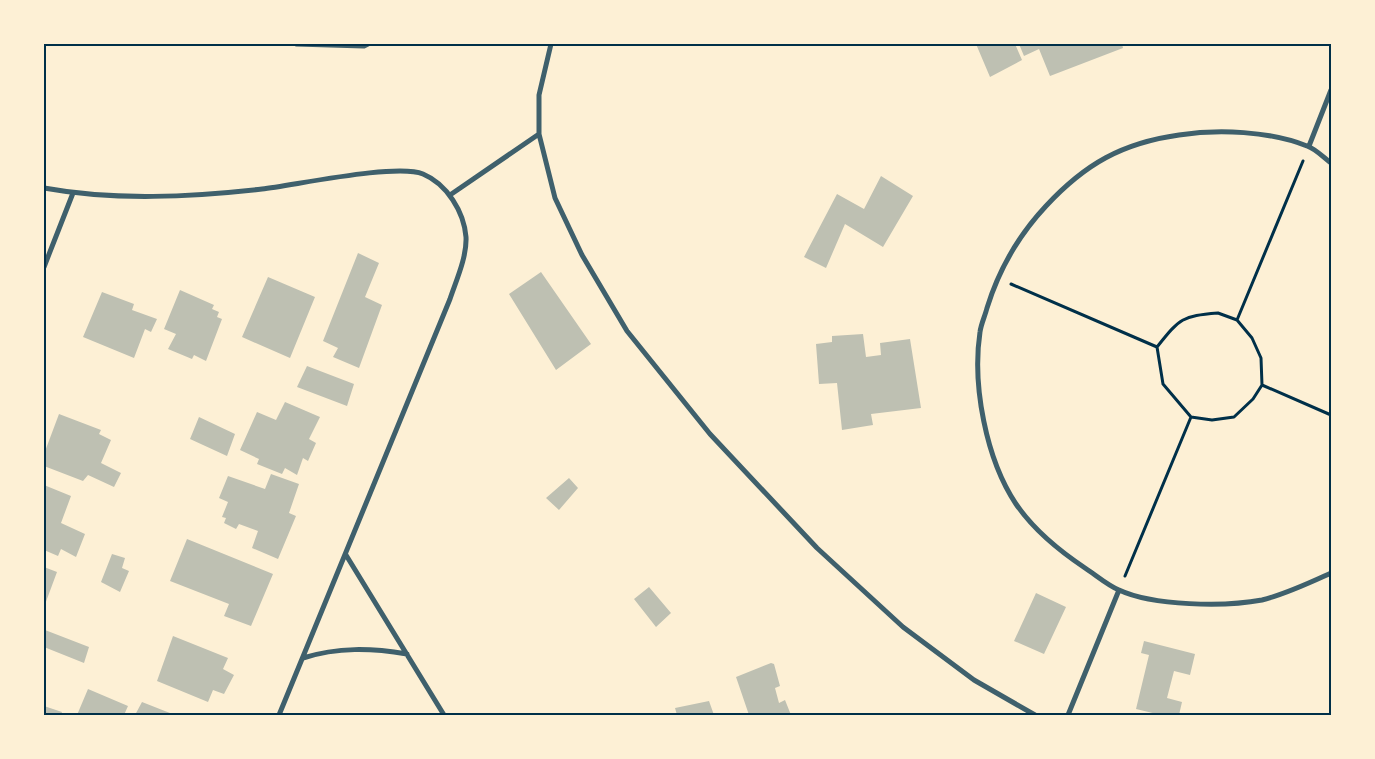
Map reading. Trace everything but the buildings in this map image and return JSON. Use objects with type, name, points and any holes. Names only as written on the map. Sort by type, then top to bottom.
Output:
[{"type":"street","points":[[296,44],[364,46],[368,44]]},
{"type":"street","points":[[551,44],[539,95],[539,134],[555,198],[582,255],[627,331],[710,434],[816,548],[902,627],[974,680],[1035,715]]},
{"type":"street","points":[[1309,146],[1331,90]]},
{"type":"street","points":[[1331,164],[1309,146],[1243,133],[1201,132],[1167,137],[1119,149],[1090,166],[1057,194],[1028,225],[996,278],[980,331],[979,395],[991,453],[1016,504],[1059,551],[1119,590],[1150,599],[1187,605],[1260,600],[1292,590],[1331,572]]},
{"type":"street","points":[[450,195],[539,134]]},
{"type":"street","points":[[44,188],[72,193],[127,196],[199,194],[262,189],[379,173],[408,171],[433,179],[450,195],[460,214],[466,238],[461,266],[450,299],[280,715]]},
{"type":"street","points":[[44,267],[72,193]]},
{"type":"street","points":[[346,555],[444,715]]},
{"type":"street","points":[[1068,715],[1119,590]]},
{"type":"street","points":[[303,658],[346,649],[378,649],[407,654]]},
{"type":"path","points":[[1237,320],[1309,146]]},
{"type":"path","points":[[996,278],[1157,348]]},
{"type":"path","points":[[1218,313],[1237,320],[1252,338],[1261,358],[1262,385],[1253,399],[1234,417],[1212,420],[1191,417],[1163,384],[1157,348],[1171,330],[1188,315],[1218,313]]},
{"type":"path","points":[[1262,385],[1331,415]]},
{"type":"path","points":[[1119,590],[1191,417]]}]
